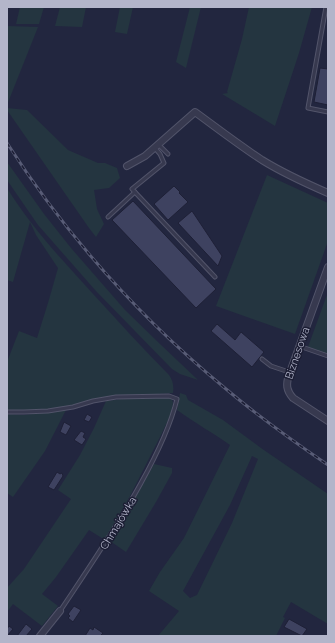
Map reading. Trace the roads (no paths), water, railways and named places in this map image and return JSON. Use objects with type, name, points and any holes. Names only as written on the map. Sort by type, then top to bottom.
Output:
[{"type":"street","points":[[127,166],[144,156],[195,112],[263,160],[328,193]]},
{"type":"street","name":"Biznesowa","points":[[328,267],[286,386],[293,398],[328,421]]},
{"type":"street","name":"Chmajówka","points":[[40,636],[60,611]]},
{"type":"lane","points":[[326,7],[308,108],[328,112]]},
{"type":"lane","points":[[156,145],[168,154]]},
{"type":"lane","points":[[156,145],[164,163],[132,189],[215,277]]},
{"type":"lane","points":[[108,217],[135,192]]},
{"type":"lane","points":[[299,346],[328,356]]},
{"type":"lane","points":[[262,359],[271,366],[290,372]]},
{"type":"lane","name":"Chmajówka","points":[[7,412],[48,411],[116,397],[169,396],[177,399],[174,414],[153,461],[134,497],[60,611]]},
{"type":"railway","points":[[7,143],[54,210],[80,243],[135,305],[164,334],[226,389],[276,428],[328,465]]}]
